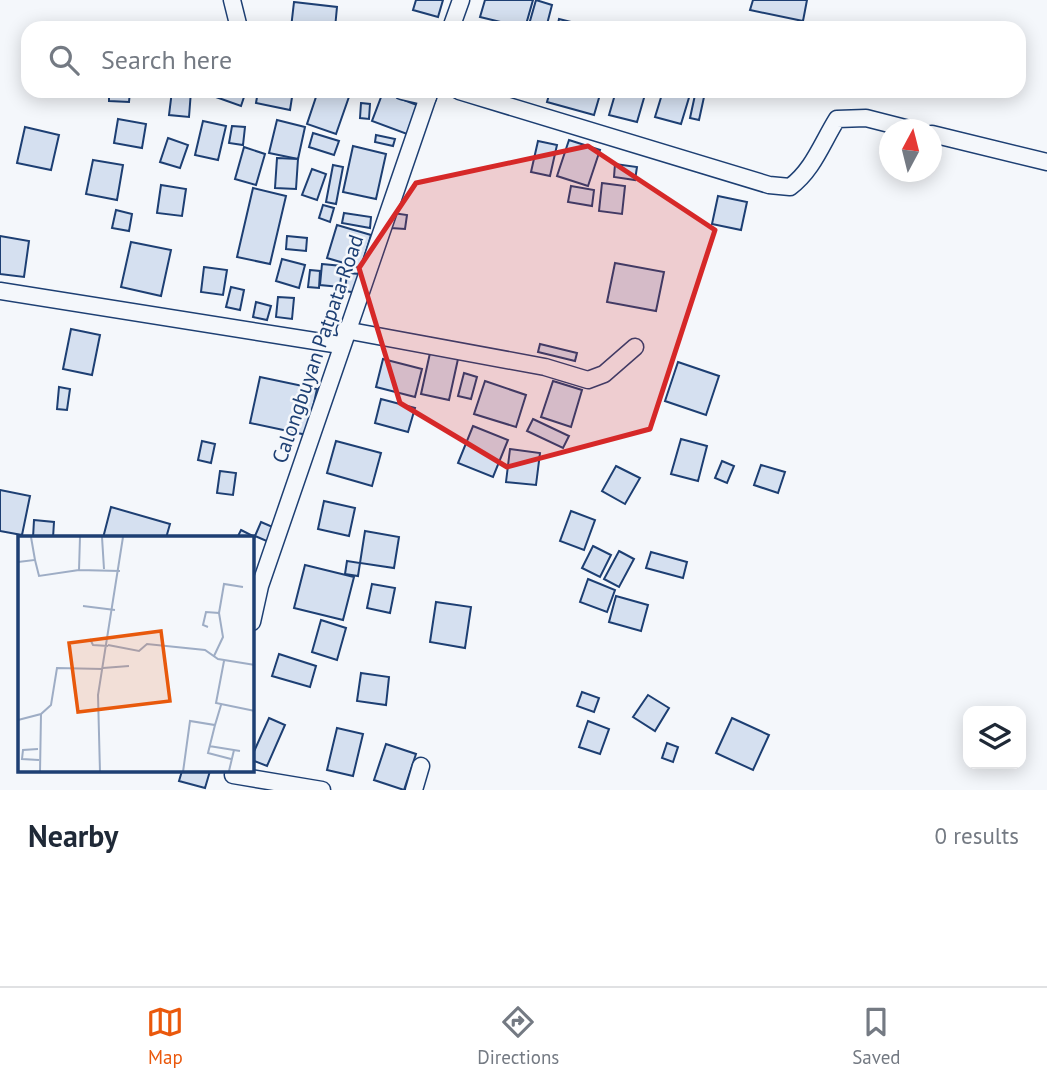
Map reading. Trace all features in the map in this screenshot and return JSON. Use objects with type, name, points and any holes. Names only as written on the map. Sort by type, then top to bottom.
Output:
[{"type":"street","points":[[232,0],[237,21]]},
{"type":"street","points":[[454,21],[461,0]]},
{"type":"street","name":"Calongbuyan Patpata Road","points":[[254,613],[260,586],[343,338],[428,98]]},
{"type":"street","points":[[482,98],[769,185],[790,187],[814,163],[837,119],[866,118],[879,121]]},
{"type":"street","points":[[942,136],[1047,162]]},
{"type":"street","points":[[0,291],[545,367],[588,380],[604,374],[635,347]]},
{"type":"street","points":[[414,790],[421,766]]},
{"type":"street","points":[[233,779],[322,790]]},
{"type":"highlighted area","points":[[588,146],[715,230],[650,429],[507,467],[400,403],[359,268],[416,183]]},
{"type":"building","points":[[416,0],[443,0],[438,17],[413,10]]},
{"type":"building","points":[[485,0],[533,0],[527,21],[496,21],[480,17]]},
{"type":"building","points":[[536,0],[552,5],[548,21],[530,21]]},
{"type":"building","points":[[753,0],[807,0],[803,21],[750,10]]},
{"type":"building","points":[[294,2],[337,7],[336,21],[292,21]]},
{"type":"building","points":[[109,98],[129,98],[129,102],[109,101]]},
{"type":"building","points":[[171,98],[190,98],[189,117],[169,115]]},
{"type":"building","points":[[219,98],[244,98],[241,106]]},
{"type":"building","points":[[257,98],[292,98],[290,110],[256,103]]},
{"type":"building","points":[[316,98],[349,98],[336,134],[307,124]]},
{"type":"building","points":[[381,98],[399,98],[417,105],[407,134],[372,121]]},
{"type":"building","points":[[548,98],[599,98],[594,115],[547,102]]},
{"type":"building","points":[[614,98],[644,98],[637,122],[609,115]]},
{"type":"building","points":[[661,98],[689,98],[681,124],[655,117]]},
{"type":"building","points":[[694,98],[704,98],[699,120],[690,118]]},
{"type":"building","points":[[361,103],[370,104],[369,119],[360,118]]},
{"type":"building","points":[[118,119],[146,124],[142,148],[114,143]]},
{"type":"building","points":[[277,120],[305,127],[298,159],[269,153]]},
{"type":"building","points":[[203,121],[226,126],[218,160],[195,155]]},
{"type":"building","points":[[232,126],[245,127],[243,145],[229,143]]},
{"type":"building","points":[[25,127],[59,135],[51,170],[17,163]]},
{"type":"building","points":[[313,133],[339,141],[334,155],[309,147]]},
{"type":"building","points":[[376,135],[395,139],[393,146],[375,142]]},
{"type":"building","points":[[168,138],[188,145],[180,168],[160,162]]},
{"type":"building","points":[[569,140],[600,150],[588,186],[557,176]]},
{"type":"building","points":[[538,141],[557,145],[550,176],[531,172]]},
{"type":"building","points":[[353,146],[386,154],[376,199],[343,192]]},
{"type":"building","points":[[244,147],[265,154],[256,185],[235,179]]},
{"type":"building","points":[[277,158],[298,159],[296,189],[275,188]]},
{"type":"building","points":[[93,160],[123,165],[117,200],[86,194]]},
{"type":"building","points":[[615,164],[637,167],[635,180],[614,177]]},
{"type":"building","points":[[333,165],[343,167],[336,204],[326,202]]},
{"type":"building","points":[[312,169],[326,174],[317,200],[302,195]]},
{"type":"building","points":[[602,183],[625,186],[622,214],[599,211]]},
{"type":"building","points":[[161,185],[186,189],[182,216],[157,213]]},
{"type":"building","points":[[571,186],[594,190],[592,206],[568,202]]},
{"type":"building","points":[[253,188],[286,196],[270,264],[237,257]]},
{"type":"building","points":[[718,196],[747,202],[741,230],[712,224]]},
{"type":"building","points":[[323,205],[334,208],[330,222],[319,218]]},
{"type":"building","points":[[116,210],[132,214],[129,231],[112,228]]},
{"type":"building","points":[[344,213],[371,217],[370,228],[342,223]]},
{"type":"building","points":[[393,213],[407,215],[405,229],[391,228]]},
{"type":"building","points":[[337,225],[371,235],[361,268],[327,258]]},
{"type":"building","points":[[0,236],[29,241],[24,277],[0,274]]},
{"type":"building","points":[[287,236],[307,238],[306,251],[286,249]]},
{"type":"building","points":[[131,242],[171,250],[161,296],[121,287]]},
{"type":"building","points":[[282,259],[305,265],[299,288],[276,281]]},
{"type":"building","points":[[615,263],[664,272],[656,311],[607,302]]},
{"type":"building","points":[[322,264],[342,266],[340,287],[320,285]]},
{"type":"building","points":[[204,267],[227,270],[223,295],[201,292]]},
{"type":"building","points":[[310,270],[320,271],[319,288],[308,287]]},
{"type":"building","points":[[347,273],[360,274],[358,293],[345,291]]},
{"type":"building","points":[[231,287],[244,290],[240,310],[226,307]]},
{"type":"building","points":[[278,297],[294,298],[292,319],[276,317]]},
{"type":"building","points":[[256,302],[271,306],[267,320],[253,317]]},
{"type":"building","points":[[71,329],[100,335],[92,375],[63,369]]},
{"type":"building","points":[[540,344],[577,353],[575,361],[538,352]]},
{"type":"building","points":[[430,353],[458,359],[449,400],[421,394]]},
{"type":"building","points":[[383,359],[422,369],[415,397],[376,387]]},
{"type":"building","points":[[678,362],[719,376],[706,415],[665,401]]},
{"type":"building","points":[[464,373],[477,377],[471,399],[458,396]]},
{"type":"building","points":[[260,377],[317,389],[307,435],[250,423]]},
{"type":"building","points":[[485,381],[526,395],[516,427],[474,414]]},
{"type":"building","points":[[553,381],[582,390],[571,427],[541,417]]},
{"type":"building","points":[[59,387],[70,389],[67,410],[57,409]]},
{"type":"building","points":[[381,399],[415,408],[408,432],[375,423]]},
{"type":"building","points":[[533,419],[569,436],[563,448],[527,431]]},
{"type":"building","points":[[473,426],[508,440],[493,477],[458,463]]},
{"type":"building","points":[[681,439],[707,446],[698,481],[671,474]]},
{"type":"building","points":[[202,441],[215,444],[211,463],[198,460]]},
{"type":"building","points":[[336,441],[381,453],[372,486],[327,473]]},
{"type":"building","points":[[510,449],[540,453],[536,485],[506,482]]},
{"type":"building","points":[[722,461],[734,466],[727,483],[715,478]]},
{"type":"building","points":[[761,465],[785,472],[778,493],[754,485]]},
{"type":"building","points":[[616,466],[640,478],[625,504],[602,491]]},
{"type":"building","points":[[220,471],[236,473],[233,495],[217,493]]},
{"type":"building","points":[[0,490],[30,496],[22,535],[0,531]]},
{"type":"building","points":[[324,501],[355,508],[349,536],[318,529]]},
{"type":"building","points":[[111,507],[170,524],[167,536],[104,536]]},
{"type":"building","points":[[571,511],[595,520],[584,550],[560,541]]},
{"type":"building","points":[[34,520],[54,522],[53,536],[33,536]]},
{"type":"building","points":[[261,522],[275,528],[269,542],[255,536]]},
{"type":"building","points":[[241,530],[253,536],[238,536]]},
{"type":"building","points":[[365,531],[399,537],[394,568],[360,563]]},
{"type":"building","points":[[593,546],[611,555],[600,577],[582,568]]},
{"type":"building","points":[[619,551],[634,559],[619,587],[604,579]]},
{"type":"building","points":[[651,552],[687,562],[683,578],[646,568]]},
{"type":"building","points":[[347,561],[360,563],[358,576],[345,574]]},
{"type":"building","points":[[305,565],[354,577],[343,620],[294,608]]},
{"type":"building","points":[[588,579],[615,590],[607,612],[580,602]]},
{"type":"building","points":[[372,584],[395,588],[390,613],[367,608]]},
{"type":"building","points":[[616,596],[648,605],[641,631],[609,622]]},
{"type":"building","points":[[436,602],[471,607],[465,648],[430,642]]},
{"type":"building","points":[[321,620],[346,628],[337,660],[312,652]]},
{"type":"building","points":[[279,654],[316,666],[310,687],[272,676]]},
{"type":"building","points":[[361,673],[389,677],[386,705],[357,701]]},
{"type":"building","points":[[582,692],[599,698],[594,712],[577,706]]},
{"type":"building","points":[[648,695],[669,708],[655,731],[633,717]]},
{"type":"building","points":[[269,718],[285,725],[267,766],[254,761],[254,752]]},
{"type":"building","points":[[732,718],[769,735],[753,770],[716,753]]},
{"type":"building","points":[[588,721],[609,729],[600,754],[579,747]]},
{"type":"building","points":[[337,728],[363,734],[353,776],[327,770]]},
{"type":"building","points":[[667,743],[678,747],[673,762],[662,758]]},
{"type":"building","points":[[386,744],[416,754],[404,790],[374,780]]},
{"type":"building","points":[[182,772],[210,772],[205,788],[179,781]]}]
